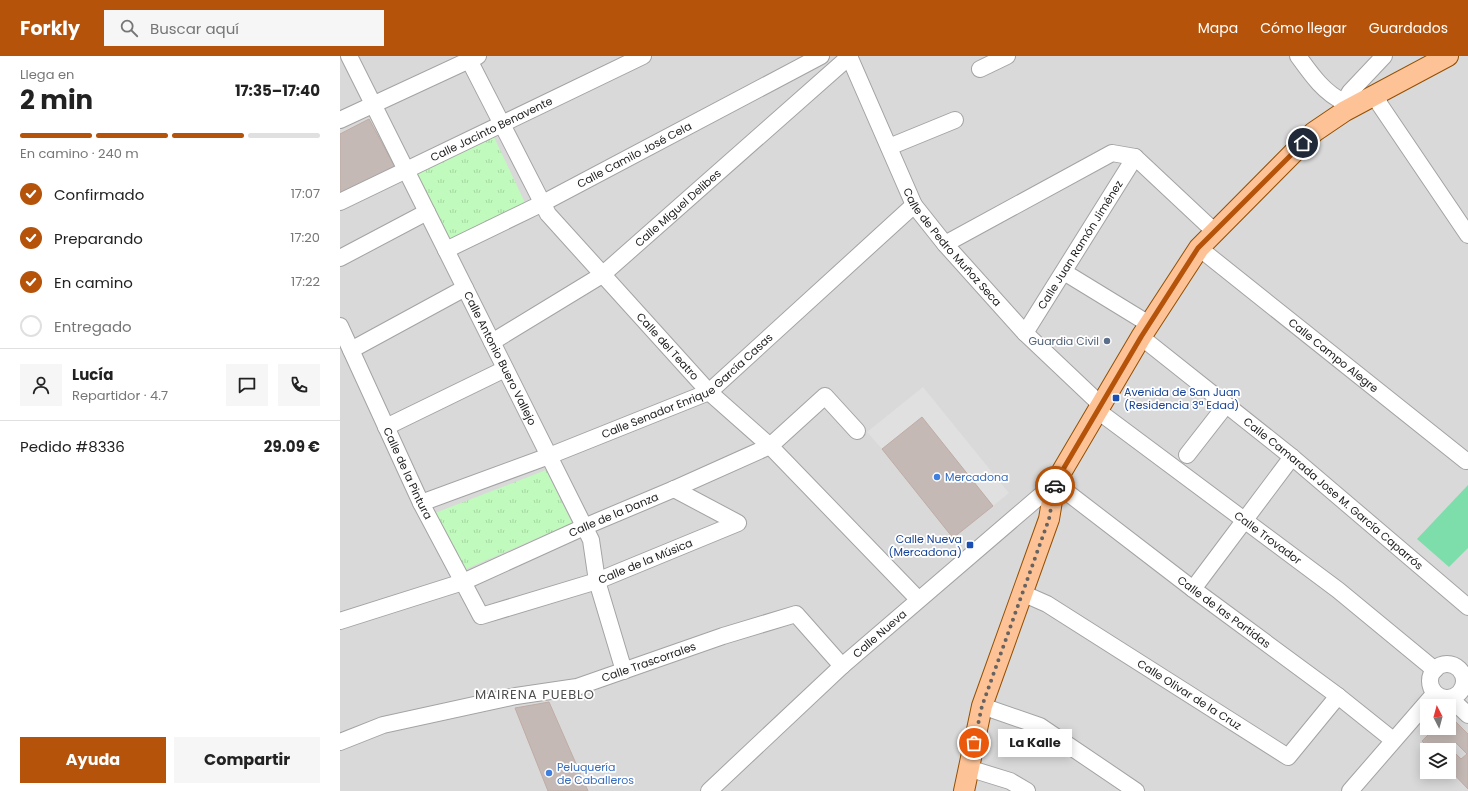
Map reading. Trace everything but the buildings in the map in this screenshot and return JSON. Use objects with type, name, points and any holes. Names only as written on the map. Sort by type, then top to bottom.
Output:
[{"type":"main road","points":[[964,791],[982,706],[1049,519],[1055,483],[1145,331],[1198,248],[1314,132],[1345,107],[1381,92],[1448,56]]},
{"type":"street","name":"Calle Antonio Buero Vallejo","points":[[350,56],[591,540],[597,581],[624,671]]},
{"type":"street","name":"Calle Jacinto Benavente","points":[[340,202],[643,56]]},
{"type":"street","name":"Calle Camilo José Cela","points":[[446,250],[542,203],[821,56]]},
{"type":"street","name":"Calle Miguel Delibes","points":[[492,342],[602,275],[831,63],[850,56]]},
{"type":"street","name":"Calle de Pedro Muñoz Seca","points":[[850,56],[914,205],[945,244],[1025,333],[1100,408]]},
{"type":"street","points":[[980,69],[1007,56]]},
{"type":"street","points":[[1298,56],[1319,84],[1345,107],[1350,92],[1384,56]]},
{"type":"street","points":[[340,120],[471,57]]},
{"type":"street","name":"Calle del Teatro","points":[[471,57],[502,124],[548,214],[709,392],[770,446],[918,599]]},
{"type":"street","points":[[1372,68],[1372,81],[1381,92],[1380,105],[1468,235]]},
{"type":"street","points":[[889,147],[955,120]]},
{"type":"street","points":[[945,244],[1112,153],[1135,157],[1214,231]]},
{"type":"street","name":"Calle Juan Ramón Jiménez","points":[[1025,333],[1135,157]]},
{"type":"street","name":"Calle Senador Enrique García Casas","points":[[421,503],[549,456],[709,392],[914,205]]},
{"type":"street","points":[[340,258],[427,212]]},
{"type":"street","name":"Calle Campo Alegre","points":[[1198,248],[1466,461],[1468,460]]},
{"type":"street","name":"Calle Camarada Jose M. García Caparrós","points":[[1064,272],[1145,331],[1226,405],[1292,457],[1468,607]]},
{"type":"street","points":[[351,350],[465,288]]},
{"type":"street","name":"Calle de la Pintura","points":[[340,326],[421,503],[481,616]]},
{"type":"street","points":[[386,427],[506,369]]},
{"type":"street","name":"Calle de la Danza","points":[[340,621],[463,582],[584,527],[770,446],[825,396],[857,431]]},
{"type":"street","points":[[1187,455],[1226,405]]},
{"type":"street","name":"Calle Trovador","points":[[1100,408],[1338,590],[1434,670]]},
{"type":"street","points":[[1193,589],[1292,457]]},
{"type":"street","name":"Calle Nueva","points":[[709,791],[842,666],[918,599],[1055,483]]},
{"type":"street","name":"Calle de las Partidas","points":[[1055,483],[1193,589],[1338,696],[1393,740]]},
{"type":"street","name":"Calle de la Música","points":[[481,616],[597,581],[738,523],[674,489]]},
{"type":"street","points":[[1032,503],[1040,508],[1051,509]]},
{"type":"street","name":"Calle Olivar de la Cruz","points":[[1022,593],[1046,604],[1288,757],[1338,696]]},
{"type":"street","name":"Calle Trascorrales","points":[[340,742],[383,725],[516,696],[577,687],[723,636],[796,614],[842,666]]},
{"type":"street","points":[[1460,694],[1439,696],[1435,693],[1430,684],[1430,679],[1434,670],[1444,665],[1456,667],[1464,666],[1464,679],[1460,694],[1468,715]]},
{"type":"street","points":[[1350,791],[1435,693]]},
{"type":"street","points":[[982,706],[1040,726],[1136,791]]},
{"type":"street","points":[[968,768],[1010,781],[1027,791]]},
{"type":"shaded area","points":[[340,56],[1468,56],[1468,791],[340,791]]},
{"type":"shaded area","points":[[923,387],[1009,493],[993,506],[922,418],[882,449],[867,432]]},
{"type":"green space","points":[[493,135],[527,207],[449,239],[416,174]]},
{"type":"green space","points":[[546,470],[572,523],[466,569],[435,513]]},
{"type":"green space","points":[[1468,485],[1468,548],[1449,567],[1417,539]]},
{"type":"way so far","points":[[974,743],[982,706],[1049,519],[1055,486]]},
{"type":"place","name":"Guardia Civil","points":[[1107,341]]},
{"type":"place","name":"Avenida de San Juan (Residencia 3ª Edad)","points":[[1116,398]]},
{"type":"place","name":"Mercadona","points":[[937,477]]},
{"type":"place","name":"Calle Nueva (Mercadona)","points":[[970,545]]},
{"type":"place","name":"La Kalle","points":[[974,743]]},
{"type":"place","name":"Peluquería de Caballeros","points":[[549,773]]},
{"type":"district","name":"MAIRENA PUEBLO","points":[[535,694]]},
{"type":"route","points":[[1055,486],[1055,483],[1141,337],[1198,248],[1303,143]]}]
